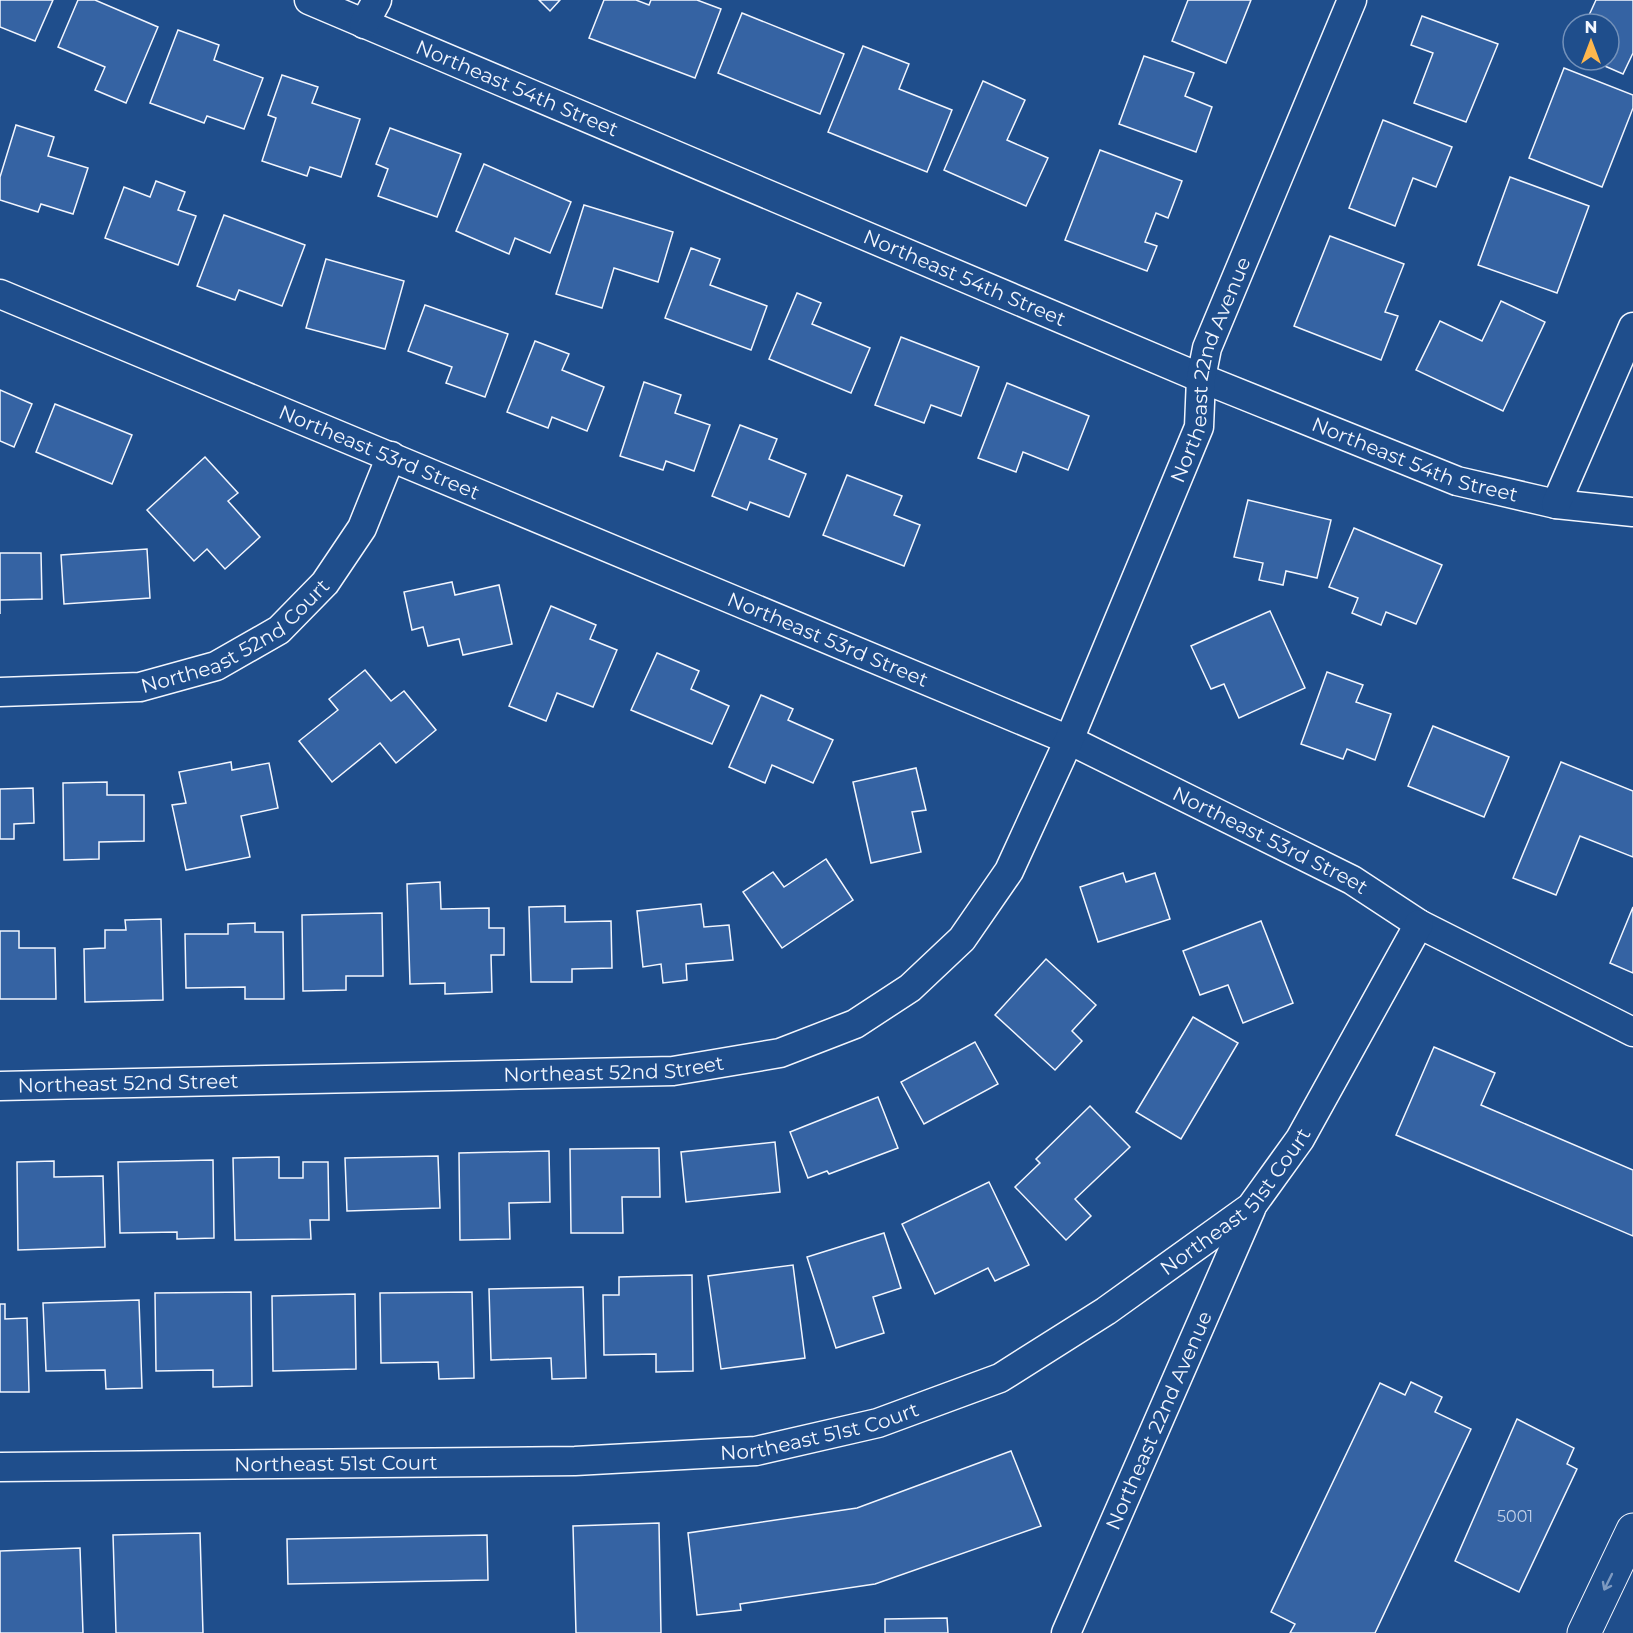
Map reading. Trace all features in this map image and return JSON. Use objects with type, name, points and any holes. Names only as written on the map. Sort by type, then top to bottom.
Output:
[{"type":"main road","points":[[1584,1633],[1633,1530]]},
{"type":"street","name":"Northeast 54th Street","points":[[309,0],[370,12],[1201,378],[1457,481],[1556,504],[1633,512]]},
{"type":"street","name":"Northeast 22nd Avenue","points":[[1070,740],[1199,427],[1201,378],[1207,348],[1352,0]]},
{"type":"street","name":"Northeast 53rd Street","points":[[0,294],[1070,740],[1352,880],[1419,924],[1633,1032]]},
{"type":"street","points":[[1556,504],[1633,327]]},
{"type":"street","name":"Northeast 52nd Court","points":[[0,692],[140,687],[216,666],[279,630],[325,583],[362,528],[391,456]]},
{"type":"street","name":"Northeast 52nd Street","points":[[0,1086],[673,1071],[780,1053],[855,1024],[910,988],[962,939],[1009,871],[1070,740]]},
{"type":"street","name":"Northeast 51st Court","points":[[0,1467],[575,1461],[756,1451],[878,1423],[1000,1378],[1106,1311],[1251,1207],[1300,1139],[1419,924]]},
{"type":"street","name":"Northeast 22nd Avenue","points":[[1066,1633],[1251,1207]]},
{"type":"building","points":[[0,0],[53,0],[35,41],[0,27]]},
{"type":"building","points":[[78,0],[95,0],[158,27],[126,103],[95,90],[105,67],[58,47]]},
{"type":"building","points":[[539,0],[560,0],[550,11]]},
{"type":"building","points":[[604,0],[636,0],[649,5],[651,0],[697,0],[721,9],[695,78],[589,38]]},
{"type":"building","points":[[1188,0],[1251,0],[1226,63],[1172,41]]},
{"type":"building","points":[[1596,0],[1633,0],[1633,53],[1623,74],[1618,72],[1621,72],[1621,12],[1590,12]]},
{"type":"building","points":[[742,13],[844,54],[820,114],[718,73]]},
{"type":"building","points":[[1422,16],[1498,44],[1466,122],[1414,103],[1433,53],[1411,45]]},
{"type":"building","points":[[178,30],[219,45],[214,60],[263,78],[244,129],[207,116],[204,123],[150,103]]},
{"type":"building","points":[[863,46],[909,64],[899,89],[952,110],[927,172],[828,132]]},
{"type":"building","points":[[1144,56],[1194,73],[1185,96],[1212,107],[1196,152],[1119,124]]},
{"type":"building","points":[[1562,72],[1574,72],[1633,95],[1633,108],[1602,187],[1529,158]]},
{"type":"building","points":[[282,75],[318,87],[312,103],[360,119],[341,177],[310,167],[307,176],[262,161],[276,118],[268,115]]},
{"type":"building","points":[[983,81],[1025,100],[1007,140],[1048,158],[1026,206],[944,170]]},
{"type":"building","points":[[1383,120],[1452,147],[1436,187],[1413,178],[1395,226],[1349,208]]},
{"type":"building","points":[[16,125],[54,137],[48,156],[88,168],[73,214],[41,204],[38,212],[0,200],[0,177]]},
{"type":"building","points":[[390,128],[461,154],[437,217],[378,196],[388,169],[376,164]]},
{"type":"building","points":[[1100,150],[1182,181],[1168,218],[1156,213],[1145,242],[1157,246],[1147,271],[1065,240]]},
{"type":"building","points":[[484,164],[571,202],[550,253],[515,238],[509,254],[456,231]]},
{"type":"building","points":[[1510,177],[1589,206],[1557,293],[1478,265]]},
{"type":"building","points":[[156,181],[185,192],[178,210],[196,216],[178,265],[105,238],[124,187],[150,197]]},
{"type":"building","points":[[584,205],[673,232],[658,282],[614,268],[602,308],[556,294]]},
{"type":"building","points":[[224,215],[305,245],[282,306],[239,290],[235,300],[197,286]]},
{"type":"building","points":[[1330,236],[1404,264],[1385,312],[1398,316],[1381,360],[1294,326]]},
{"type":"building","points":[[691,248],[720,259],[710,285],[767,306],[751,350],[665,318]]},
{"type":"building","points":[[326,259],[404,281],[385,349],[306,328]]},
{"type":"building","points":[[797,293],[821,303],[812,324],[870,348],[851,393],[769,359]]},
{"type":"building","points":[[1501,301],[1545,322],[1503,411],[1416,370],[1440,321],[1482,341]]},
{"type":"building","points":[[425,305],[508,334],[485,397],[446,383],[452,367],[408,351]]},
{"type":"building","points":[[901,337],[979,367],[961,416],[931,405],[924,423],[875,405]]},
{"type":"building","points":[[535,341],[569,354],[562,370],[604,387],[587,431],[552,417],[548,428],[507,412]]},
{"type":"building","points":[[644,382],[681,395],[675,413],[710,425],[694,471],[666,461],[663,470],[620,456]]},
{"type":"building","points":[[1007,383],[1089,416],[1068,470],[1023,452],[1016,472],[978,458]]},
{"type":"building","points":[[0,390],[32,404],[14,447],[0,441]]},
{"type":"building","points":[[55,404],[132,435],[112,484],[36,452]]},
{"type":"building","points":[[740,425],[777,439],[769,459],[806,474],[789,517],[750,502],[747,510],[712,496]]},
{"type":"building","points":[[205,457],[238,493],[228,501],[260,537],[225,569],[207,549],[194,561],[147,510]]},
{"type":"building","points":[[847,475],[902,496],[894,515],[920,525],[904,566],[823,535]]},
{"type":"building","points":[[1248,500],[1331,520],[1317,578],[1286,571],[1283,585],[1259,580],[1263,563],[1234,557]]},
{"type":"building","points":[[1354,528],[1442,565],[1416,624],[1386,612],[1381,625],[1352,613],[1358,598],[1329,587]]},
{"type":"building","points":[[147,549],[150,598],[64,604],[61,555]]},
{"type":"building","points":[[0,553],[41,553],[42,599],[0,600]]},
{"type":"building","points":[[452,582],[455,595],[499,585],[512,644],[463,655],[459,639],[428,646],[423,627],[412,630],[404,592]]},
{"type":"building","points":[[551,606],[596,625],[590,639],[617,650],[593,707],[557,693],[546,721],[509,706]]},
{"type":"building","points":[[1270,611],[1305,688],[1239,718],[1224,684],[1211,689],[1191,646]]},
{"type":"building","points":[[657,653],[699,671],[691,689],[729,706],[712,744],[631,710]]},
{"type":"building","points":[[365,670],[391,701],[404,691],[436,730],[396,763],[380,743],[332,782],[299,741],[338,710],[329,699]]},
{"type":"building","points":[[1327,672],[1363,685],[1356,702],[1391,714],[1375,760],[1347,749],[1343,759],[1301,744]]},
{"type":"building","points":[[761,695],[793,709],[788,720],[833,740],[813,783],[772,765],[765,783],[729,767]]},
{"type":"building","points":[[1433,726],[1509,757],[1484,817],[1408,786]]},
{"type":"building","points":[[231,762],[232,770],[269,763],[278,808],[241,816],[250,857],[186,870],[172,805],[186,803],[179,772]]},
{"type":"building","points":[[1561,762],[1633,791],[1633,857],[1580,836],[1556,895],[1513,878]]},
{"type":"building","points":[[916,768],[926,810],[912,812],[921,852],[871,863],[853,782]]},
{"type":"building","points":[[107,782],[107,795],[144,795],[144,841],[99,842],[99,859],[64,860],[63,783]]},
{"type":"building","points":[[33,788],[34,823],[14,824],[14,839],[0,839],[0,789]]},
{"type":"building","points":[[826,859],[853,900],[782,948],[743,892],[773,872],[784,887]]},
{"type":"building","points":[[1123,873],[1126,882],[1155,873],[1170,919],[1098,942],[1080,887]]},
{"type":"building","points":[[440,882],[441,909],[489,908],[489,928],[504,928],[504,955],[491,955],[492,992],[445,994],[445,983],[410,984],[407,884]]},
{"type":"building","points":[[701,904],[704,927],[729,925],[733,960],[686,964],[687,980],[663,983],[661,964],[643,967],[637,911]]},
{"type":"building","points":[[565,906],[565,922],[611,921],[612,968],[572,969],[572,982],[531,982],[529,907]]},
{"type":"building","points":[[1633,907],[1633,973],[1610,963]]},
{"type":"building","points":[[382,913],[383,976],[346,976],[346,990],[303,991],[302,915]]},
{"type":"building","points":[[161,919],[163,1000],[85,1002],[84,949],[105,948],[105,930],[126,930],[125,920]]},
{"type":"building","points":[[1261,921],[1293,1003],[1243,1023],[1228,985],[1200,995],[1183,951]]},
{"type":"building","points":[[255,923],[255,932],[283,932],[284,999],[245,999],[245,987],[186,988],[185,934],[228,934],[228,924]]},
{"type":"building","points":[[0,931],[19,931],[19,948],[55,948],[56,999],[0,999]]},
{"type":"building","points":[[1046,959],[1096,1005],[1072,1031],[1082,1041],[1055,1070],[995,1015]]},
{"type":"building","points":[[1193,1017],[1238,1043],[1181,1139],[1136,1112]]},
{"type":"building","points":[[975,1042],[998,1084],[924,1124],[901,1082]]},
{"type":"building","points":[[1434,1047],[1495,1073],[1481,1105],[1633,1170],[1633,1236],[1396,1135]]},
{"type":"building","points":[[878,1097],[898,1148],[829,1174],[827,1171],[808,1178],[790,1132]]},
{"type":"building","points":[[1090,1106],[1130,1147],[1075,1199],[1091,1216],[1066,1240],[1015,1187],[1040,1163],[1036,1159]]},
{"type":"building","points":[[775,1142],[780,1192],[686,1202],[681,1152]]},
{"type":"building","points":[[659,1148],[660,1197],[622,1197],[623,1233],[571,1233],[570,1149]]},
{"type":"building","points":[[549,1151],[550,1202],[509,1203],[510,1239],[460,1240],[459,1153]]},
{"type":"building","points":[[438,1156],[440,1208],[347,1211],[345,1158]]},
{"type":"building","points":[[279,1157],[279,1178],[303,1178],[303,1162],[328,1162],[329,1220],[310,1220],[311,1239],[235,1240],[233,1158]]},
{"type":"building","points":[[213,1160],[214,1238],[177,1239],[177,1232],[120,1233],[118,1162]]},
{"type":"building","points":[[54,1161],[54,1177],[103,1176],[105,1247],[18,1250],[17,1162]]},
{"type":"building","points":[[989,1182],[1029,1265],[995,1281],[988,1268],[935,1294],[902,1224]]},
{"type":"building","points":[[884,1233],[901,1288],[873,1297],[884,1333],[836,1348],[807,1257]]},
{"type":"building","points":[[793,1265],[805,1358],[721,1369],[708,1276]]},
{"type":"building","points":[[692,1275],[693,1371],[656,1372],[656,1354],[604,1355],[603,1295],[619,1295],[619,1277]]},
{"type":"building","points":[[583,1287],[586,1378],[552,1379],[551,1358],[491,1360],[489,1289]]},
{"type":"building","points":[[251,1292],[252,1386],[213,1387],[213,1370],[156,1371],[155,1293]]},
{"type":"building","points":[[472,1292],[474,1378],[439,1379],[438,1362],[381,1363],[380,1293]]},
{"type":"building","points":[[355,1294],[356,1369],[273,1371],[272,1296]]},
{"type":"building","points":[[139,1300],[142,1388],[106,1389],[105,1370],[46,1371],[43,1303]]},
{"type":"building","points":[[0,1304],[5,1304],[5,1319],[27,1318],[29,1392],[0,1392]]},
{"type":"building","points":[[1411,1382],[1442,1397],[1435,1412],[1471,1429],[1375,1633],[1290,1633],[1295,1624],[1271,1612],[1380,1383],[1405,1395]]},
{"type":"building","points":[[1517,1419],[1574,1448],[1567,1464],[1577,1469],[1519,1592],[1455,1561]]},
{"type":"building","points":[[1011,1451],[1041,1526],[875,1584],[740,1604],[741,1610],[697,1615],[688,1533],[857,1508]]},
{"type":"building","points":[[659,1523],[661,1633],[576,1633],[573,1526]]},
{"type":"building","points":[[200,1533],[203,1633],[116,1633],[113,1535]]},
{"type":"building","points":[[487,1535],[488,1580],[288,1584],[287,1539]]},
{"type":"building","points":[[80,1548],[83,1633],[0,1633],[0,1551]]},
{"type":"building","points":[[947,1618],[948,1633],[885,1633],[885,1619]]}]
